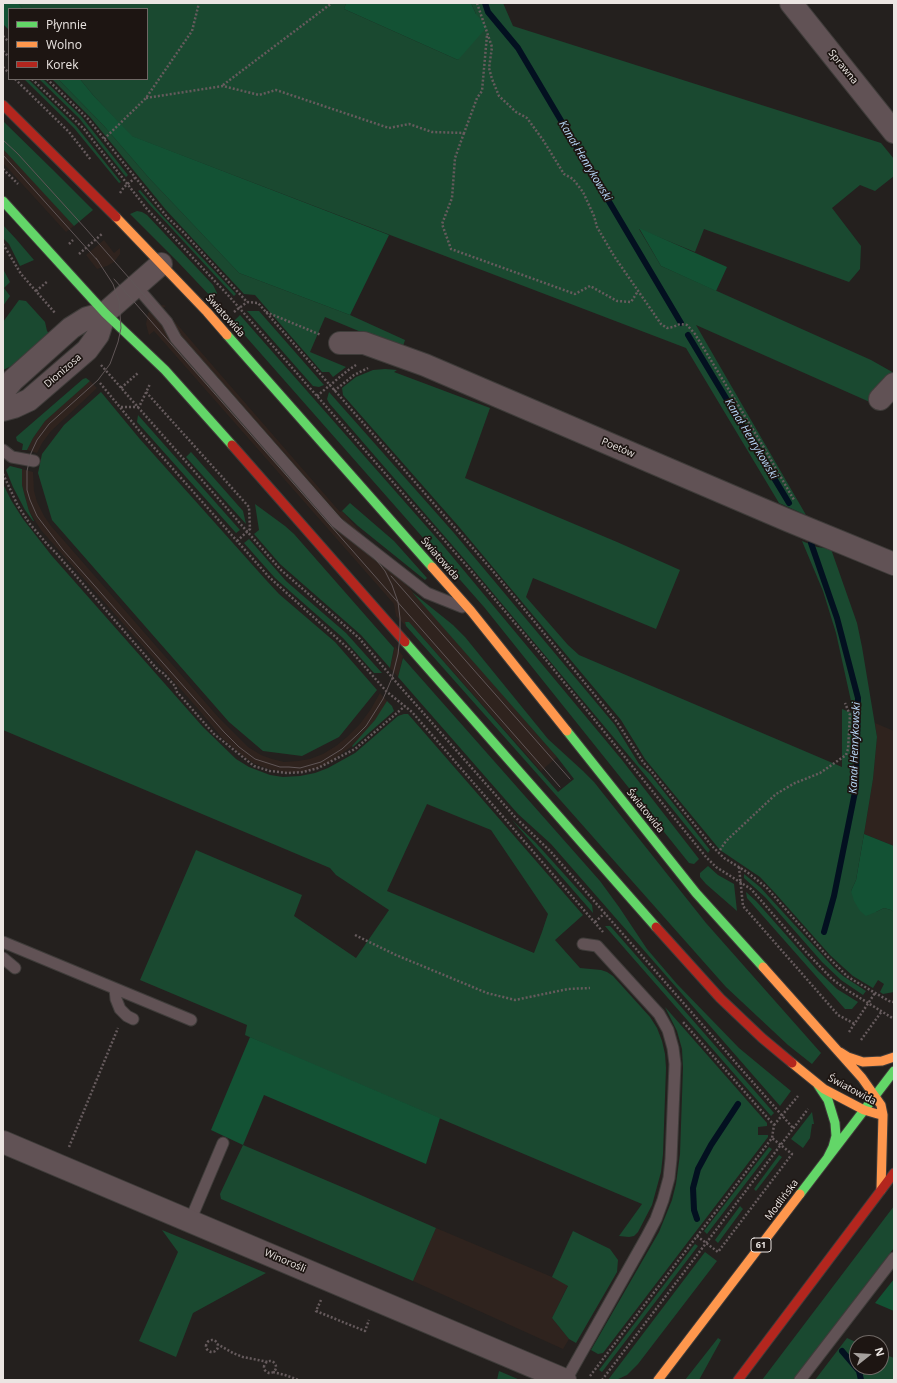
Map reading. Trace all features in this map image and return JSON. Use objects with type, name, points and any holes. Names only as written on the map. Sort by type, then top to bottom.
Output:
[{"type":"street","name":"Sprawna","points":[[792,3],[894,132]]},
{"type":"street","name":"Światowida","points":[[3,106],[108,209],[208,312],[471,611],[696,893],[862,1078],[881,1105],[883,1115],[881,1190]]},
{"type":"street","name":"Światowida","points":[[3,201],[105,313],[165,370],[328,553],[622,889],[720,998],[762,1038],[824,1089],[864,1110],[883,1115],[894,1115]]},
{"type":"street","points":[[3,392],[13,380],[75,326],[87,318],[105,313],[161,264]]},
{"type":"street","name":"Dionizosa","points":[[3,410],[29,400],[83,354],[98,335],[105,313]]},
{"type":"street","name":"Poetów","points":[[340,343],[364,343],[414,361],[894,564]]},
{"type":"street","name":"Światowida","points":[[836,1049],[848,1057],[863,1062],[882,1061],[894,1058]]},
{"type":"street","name":"Modlińska","points":[[658,1380],[894,1071]]},
{"type":"street","name":"Światowida","points":[[812,1079],[828,1100],[835,1123],[836,1136],[828,1157]]},
{"type":"street","name":"Winorośli","points":[[3,1142],[566,1380]]},
{"type":"street","points":[[738,1380],[894,1173]]},
{"type":"lane","points":[[136,286],[167,322],[176,339],[336,522],[427,593],[471,611]]},
{"type":"lane","points":[[3,450],[12,456],[34,462]]},
{"type":"lane","points":[[3,942],[191,1020]]},
{"type":"lane","points":[[566,1380],[646,1238],[656,1219],[663,1200],[669,1178],[671,1159],[675,1064],[673,1048],[668,1030],[658,1014],[597,946],[583,944]]},
{"type":"lane","points":[[3,958],[15,968]]},
{"type":"lane","points":[[116,989],[116,999],[120,1009],[129,1016]]},
{"type":"lane","points":[[190,1221],[223,1143]]},
{"type":"lane","points":[[800,1380],[894,1258]]},
{"type":"path","points":[[104,139],[146,98],[192,31],[199,3]]},
{"type":"path","points":[[223,86],[332,3]]},
{"type":"path","points":[[477,3],[492,48],[489,68],[499,96],[516,112],[527,118],[564,174],[573,179],[583,192],[594,216],[597,227],[614,256],[661,324],[667,328],[680,324],[686,325],[695,334],[763,446],[810,529]]},
{"type":"path","points":[[487,35],[482,91],[477,98],[454,158],[452,198],[442,224],[452,249],[575,294],[590,286],[617,301],[632,302],[638,291]]},
{"type":"path","points":[[16,80],[69,132],[91,160]]},
{"type":"path","points":[[33,80],[84,129],[147,209],[240,309],[461,559],[546,660],[706,857],[716,867],[751,889],[806,952],[832,979],[894,1019]]},
{"type":"path","points":[[48,80],[88,119],[168,218],[247,302],[258,304],[266,312],[492,570],[617,722],[642,762],[652,772],[710,845],[724,858],[757,879],[766,887],[827,956],[848,977],[889,1002],[893,1002],[894,998]]},
{"type":"path","points":[[146,98],[223,86],[259,95],[276,90],[389,128],[409,124],[432,132],[464,134]]},
{"type":"path","points":[[114,189],[118,195],[127,184],[135,178]]},
{"type":"path","points":[[82,251],[99,237]]},
{"type":"path","points":[[3,244],[21,274],[59,317]]},
{"type":"path","points":[[36,291],[50,279]]},
{"type":"path","points":[[231,314],[240,309],[247,302]]},
{"type":"path","points":[[266,312],[340,343]]},
{"type":"path","points":[[317,396],[347,371],[359,364]]},
{"type":"path","points":[[102,367],[281,570],[359,638],[515,817],[551,852],[794,1128]]},
{"type":"path","points":[[334,391],[354,375],[370,367]]},
{"type":"path","points":[[121,388],[140,371]]},
{"type":"path","points":[[138,407],[150,382]]},
{"type":"path","points":[[100,383],[142,434],[281,590],[350,650],[387,692],[412,712],[508,823]]},
{"type":"path","points":[[146,392],[249,507],[250,529],[237,541]]},
{"type":"path","points":[[120,407],[138,407]]},
{"type":"path","points":[[3,474],[18,506],[30,524],[47,544],[158,670],[163,673],[177,692],[214,734],[254,766],[270,771],[287,773],[303,772],[318,768],[355,749],[405,706]]},
{"type":"path","points":[[720,850],[726,841],[776,794],[795,783],[820,773],[846,755],[848,749],[850,715],[845,703]]},
{"type":"path","points":[[739,867],[743,906],[838,1015],[855,1024]]},
{"type":"path","points":[[595,922],[605,914]]},
{"type":"path","points":[[355,935],[396,955],[488,993],[515,1000],[568,989],[590,988]]},
{"type":"path","points":[[849,1032],[874,993]]},
{"type":"path","points":[[864,1036],[882,1011]]},
{"type":"path","points":[[68,1147],[129,1016]]},
{"type":"path","points":[[774,1126],[798,1096]]},
{"type":"path","points":[[602,1380],[810,1107]]},
{"type":"path","points":[[590,1376],[697,1236],[772,1138],[792,1154],[718,1252],[697,1236]]},
{"type":"path","points":[[323,1294],[316,1311],[365,1331],[372,1314]]},
{"type":"path","points":[[217,1344],[216,1349],[212,1352],[208,1350],[206,1346],[207,1342],[211,1340],[243,1357],[274,1362],[276,1369],[273,1372]]},
{"type":"path","points":[[268,1362],[265,1365],[265,1369],[268,1372],[285,1375],[299,1380]]},
{"type":"shaded area","points":[[3,149],[74,226],[66,232],[3,163]]},
{"type":"shaded area","points":[[104,240],[114,253],[120,248],[120,254],[114,262],[97,269],[86,255]]},
{"type":"shaded area","points":[[158,306],[166,306],[163,308],[340,512],[342,511],[557,757],[541,771],[409,622],[405,622],[406,626],[396,616],[394,604],[154,331],[149,335],[146,324],[148,313]]},
{"type":"shaded area","points":[[90,381],[97,388],[51,431],[37,453],[27,450],[33,438],[45,421]]},
{"type":"shaded area","points":[[22,469],[33,472],[34,491],[37,502],[51,526],[219,718],[248,747],[261,755],[284,762],[310,759],[323,754],[347,737],[360,724],[380,693],[387,701],[382,711],[368,730],[352,746],[329,763],[318,768],[303,772],[287,773],[255,764],[244,757],[223,739],[41,530],[29,511],[22,485]]},
{"type":"shaded area","points":[[395,646],[403,656],[398,677],[390,668]]},
{"type":"shaded area","points":[[875,723],[894,731],[894,846],[864,834],[873,779],[877,737]]},
{"type":"shaded area","points":[[436,1228],[568,1285],[552,1318],[569,1339],[563,1349],[413,1281]]},
{"type":"green space","points":[[3,3],[18,3],[22,8],[8,8],[8,29],[3,24]]},
{"type":"green space","points":[[18,3],[346,3],[344,9],[458,60],[476,14],[471,3],[503,3],[513,26],[881,143],[894,159],[894,176],[875,191],[860,185],[832,208],[861,246],[860,269],[849,282],[704,229],[695,252],[639,229],[661,266],[871,360],[894,373],[894,376],[872,403],[696,325],[806,515],[779,503],[686,348],[131,136],[81,80],[148,80],[148,8],[22,8]]},
{"type":"green space","points":[[346,3],[471,3],[476,14],[487,27],[458,60],[344,9]]},
{"type":"green space","points":[[25,80],[29,80],[76,126],[121,182],[119,183],[74,128]]},
{"type":"green space","points":[[40,80],[44,80],[81,116],[128,175],[126,177],[79,118]]},
{"type":"green space","points":[[53,80],[59,80],[104,126],[149,178],[239,273],[350,315],[405,340],[402,349],[325,317],[310,352],[346,367],[333,377],[329,372],[322,372],[255,295],[244,294],[166,210],[90,117]]},
{"type":"green space","points":[[59,80],[81,80],[132,136],[389,235],[350,315],[239,273],[149,178],[104,126]]},
{"type":"green space","points":[[3,121],[93,210],[74,226],[3,149]]},
{"type":"green space","points":[[140,190],[236,294],[234,296],[149,204],[138,191]]},
{"type":"green space","points":[[137,211],[147,215],[213,285],[217,293],[213,299],[130,214]]},
{"type":"green space","points":[[3,225],[34,260],[20,266],[9,244],[3,238]]},
{"type":"green space","points":[[639,228],[727,267],[716,291],[661,266]]},
{"type":"green space","points":[[3,269],[10,282],[4,288],[10,296],[3,306]]},
{"type":"green space","points":[[19,300],[26,301],[45,322],[47,331],[50,335],[18,363],[3,370],[3,322]]},
{"type":"green space","points":[[247,311],[259,311],[324,385],[319,387],[313,386]]},
{"type":"green space","points":[[240,315],[441,543],[622,760],[699,859],[694,864],[689,863],[484,607],[233,322]]},
{"type":"green space","points":[[373,370],[397,370],[394,372],[490,408],[465,478],[680,570],[656,629],[533,578],[526,597],[568,645],[579,655],[842,767],[842,709],[852,713],[851,701],[836,633],[823,591],[802,541],[817,547],[831,549],[857,623],[877,737],[873,779],[864,834],[856,880],[851,891],[876,912],[884,908],[894,912],[894,992],[883,994],[880,992],[884,984],[878,980],[873,988],[853,976],[830,955],[760,877],[720,850],[645,759],[621,720],[460,528],[343,395],[342,388],[356,377]]},
{"type":"green space","points":[[86,378],[90,381],[45,421],[33,438],[27,450],[22,450],[23,444],[17,441],[16,437]]},
{"type":"green space","points":[[101,392],[139,438],[266,580],[279,594],[335,642],[377,690],[339,737],[302,756],[263,751],[229,722],[52,520],[38,473],[42,454],[64,425]]},
{"type":"green space","points":[[329,392],[454,533],[615,725],[639,764],[650,774],[710,850],[708,853],[645,775],[472,568],[329,403],[327,399]]},
{"type":"green space","points":[[138,415],[240,530],[236,533],[137,422]]},
{"type":"green space","points":[[191,452],[243,511],[246,524],[186,457]]},
{"type":"green space","points":[[10,466],[22,469],[22,485],[29,511],[34,521],[25,510],[13,487],[6,470]]},
{"type":"green space","points":[[3,484],[23,519],[52,556],[203,727],[236,759],[249,767],[270,775],[283,777],[315,773],[328,768],[355,753],[398,716],[408,714],[583,915],[555,940],[580,968],[601,970],[613,976],[650,1017],[657,1028],[665,1054],[666,1068],[663,1154],[661,1172],[652,1205],[638,1232],[634,1236],[619,1236],[642,1204],[283,1052],[245,1035],[247,1025],[140,980],[196,850],[302,895],[294,916],[356,958],[389,910],[336,875],[330,868],[3,730]],"holes":[[[427,804],[491,830],[548,914],[534,953],[387,891]]]},
{"type":"green space","points":[[350,503],[394,541],[427,578],[425,580],[358,526],[342,511]]},
{"type":"green space","points":[[255,504],[294,534],[394,648],[390,668],[361,635],[280,564],[254,534],[259,530]]},
{"type":"green space","points":[[249,539],[286,581],[346,633],[382,673],[374,673],[343,638],[275,578],[244,543]]},
{"type":"green space","points":[[412,592],[453,625],[465,637],[548,739],[594,782],[706,923],[821,1053],[812,1064],[788,1045],[726,987],[406,626],[405,622],[409,622],[558,792],[574,779],[557,757]]},
{"type":"green space","points":[[403,658],[600,881],[647,949],[677,984],[739,1048],[791,1091],[780,1106],[551,844],[518,814],[398,677]]},
{"type":"green space","points":[[387,701],[392,706],[394,711],[353,747],[352,746],[375,720]]},
{"type":"green space","points":[[512,820],[536,843],[592,905],[593,913]]},
{"type":"green space","points":[[864,834],[894,846],[894,912],[884,908],[866,916],[860,911],[854,901],[851,891],[856,880]]},
{"type":"green space","points":[[708,866],[718,875],[734,884],[737,911],[700,877],[700,873]]},
{"type":"green space","points":[[744,874],[760,887],[834,968],[843,976],[866,991],[863,995],[841,980],[822,962],[765,897],[744,878]]},
{"type":"green space","points":[[746,892],[756,901],[818,971],[837,989],[858,1002],[852,1009],[845,1009],[747,898]]},
{"type":"green space","points":[[605,926],[610,926],[612,928],[774,1113],[771,1116]]},
{"type":"green space","points":[[665,1007],[767,1123],[767,1126],[758,1127],[758,1135],[768,1135],[768,1137],[603,1353],[598,1354],[591,1350],[659,1232],[672,1200],[676,1184],[680,1154],[683,1068],[682,1049],[677,1031]]},
{"type":"green space","points":[[250,1037],[440,1118],[426,1164],[264,1095],[243,1145],[211,1130]]},
{"type":"green space","points":[[812,1112],[814,1124],[812,1124],[810,1138],[803,1148],[791,1139]]},
{"type":"green space","points":[[243,1145],[436,1228],[413,1281],[221,1199],[220,1194]]},
{"type":"green space","points":[[769,1147],[772,1149],[707,1234],[704,1231]]},
{"type":"green space","points":[[779,1155],[782,1157],[756,1191],[754,1189]]},
{"type":"green space","points":[[740,1206],[743,1209],[718,1243],[715,1240]]},
{"type":"green space","points":[[894,1206],[894,1248],[793,1380],[762,1380]]},
{"type":"green space","points":[[162,1230],[266,1273],[193,1313],[176,1357],[139,1341],[178,1252]]},
{"type":"green space","points":[[573,1231],[610,1249],[618,1260],[617,1272],[576,1343],[569,1339],[552,1318],[568,1286],[552,1277]]},
{"type":"green space","points":[[695,1244],[698,1246],[602,1372],[599,1370]]},
{"type":"green space","points":[[705,1252],[717,1261],[638,1364],[627,1375],[616,1380],[608,1380]]},
{"type":"green space","points":[[894,1279],[894,1311],[875,1303]]},
{"type":"green space","points":[[718,1338],[721,1340],[699,1380],[685,1380]]},
{"type":"green space","points":[[847,1338],[849,1339],[849,1375],[889,1375],[889,1356],[894,1358],[894,1380],[815,1380]]},
{"type":"green space","points":[[499,1371],[520,1380],[497,1380]]},
{"type":"waterway","name":"Kanał Henrykowski","points":[[485,3],[488,12],[518,48],[681,323]]},
{"type":"waterway","name":"Kanał Henrykowski","points":[[688,335],[789,503]]},
{"type":"waterway","name":"Kanał Henrykowski","points":[[811,543],[837,618],[858,698],[856,787],[834,896],[824,932]]},
{"type":"waterway","name":"Kanał Henrykowski","points":[[697,1219],[694,1210],[693,1188],[698,1169],[711,1145],[738,1104]]},
{"type":"waterway","name":"Kanał Henrykowski","points":[[842,1351],[859,1371],[861,1380]]},
{"type":"tram line","points":[[3,140],[18,154],[86,229],[377,560]]},
{"type":"tram line","points":[[3,155],[99,262]]},
{"type":"tram line","points":[[96,258],[113,284],[119,301],[121,328],[118,342],[110,364],[98,380],[49,424],[37,440],[31,453],[27,471],[27,490],[30,500],[37,516],[63,550],[224,732],[239,747],[255,759],[280,767],[300,768],[321,762],[342,749],[366,726],[383,699],[392,678],[398,654],[400,618],[398,602],[392,585],[385,571],[374,557]]},
{"type":"tram line","points":[[114,279],[560,787]]},
{"type":"tram line","points":[[391,576],[570,779]]},
{"type":"traffic: fast","points":[[3,201],[105,313],[165,370],[232,445]]},
{"type":"traffic: fast","points":[[227,335],[432,567]]},
{"type":"traffic: fast","points":[[405,642],[656,927]]},
{"type":"traffic: fast","points":[[567,731],[696,893],[763,967]]},
{"type":"traffic: fast","points":[[800,1194],[894,1071]]},
{"type":"traffic: fast","points":[[818,1085],[828,1100],[835,1123],[836,1136],[828,1157]]},
{"type":"traffic: slow","points":[[116,217],[227,335]]},
{"type":"traffic: slow","points":[[432,567],[471,611],[567,731]]},
{"type":"traffic: slow","points":[[763,967],[862,1078],[881,1105],[883,1115],[881,1190]]},
{"type":"traffic: slow","points":[[840,1052],[848,1057],[863,1062],[882,1061],[894,1057]]},
{"type":"traffic: slow","points":[[792,1063],[824,1089],[864,1110],[881,1115]]},
{"type":"traffic: slow","points":[[658,1380],[800,1194]]},
{"type":"traffic: jam","points":[[3,105],[116,217]]},
{"type":"traffic: jam","points":[[232,445],[405,642]]},
{"type":"traffic: jam","points":[[656,927],[720,998],[762,1038],[792,1063]]},
{"type":"traffic: jam","points":[[738,1380],[894,1173]]}]
